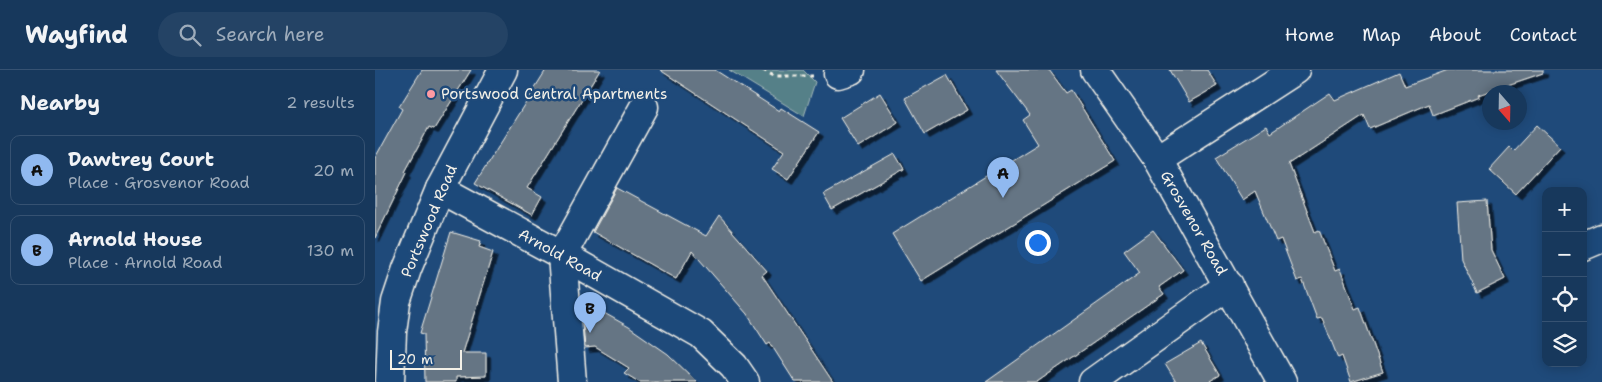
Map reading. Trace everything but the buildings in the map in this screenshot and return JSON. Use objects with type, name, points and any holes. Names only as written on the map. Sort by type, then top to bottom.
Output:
[{"type":"street","name":"Portswood Road","points":[[391,382],[391,332],[396,302],[407,269],[440,189],[503,70]]},
{"type":"street","name":"Grosvenor Road","points":[[1095,70],[1157,158],[1281,382]]},
{"type":"street","points":[[1157,158],[1295,70]]},
{"type":"street","points":[[572,382],[562,255],[644,107]]},
{"type":"street","name":"Arnold Road","points":[[440,189],[562,255],[701,334],[734,366],[745,382]]},
{"type":"street","points":[[1093,382],[1229,285]]},
{"type":"path","points":[[763,70],[774,76],[789,78],[845,72]]},
{"type":"green space","points":[[729,70],[803,70],[815,82],[804,116]]},
{"type":"place","name":"Portswood Central Apartments","points":[[431,94]]},
{"type":"place","name":"Dawtrey Court","points":[[1003,198]]},
{"type":"place","name":"Arnold House","points":[[590,333]]}]
